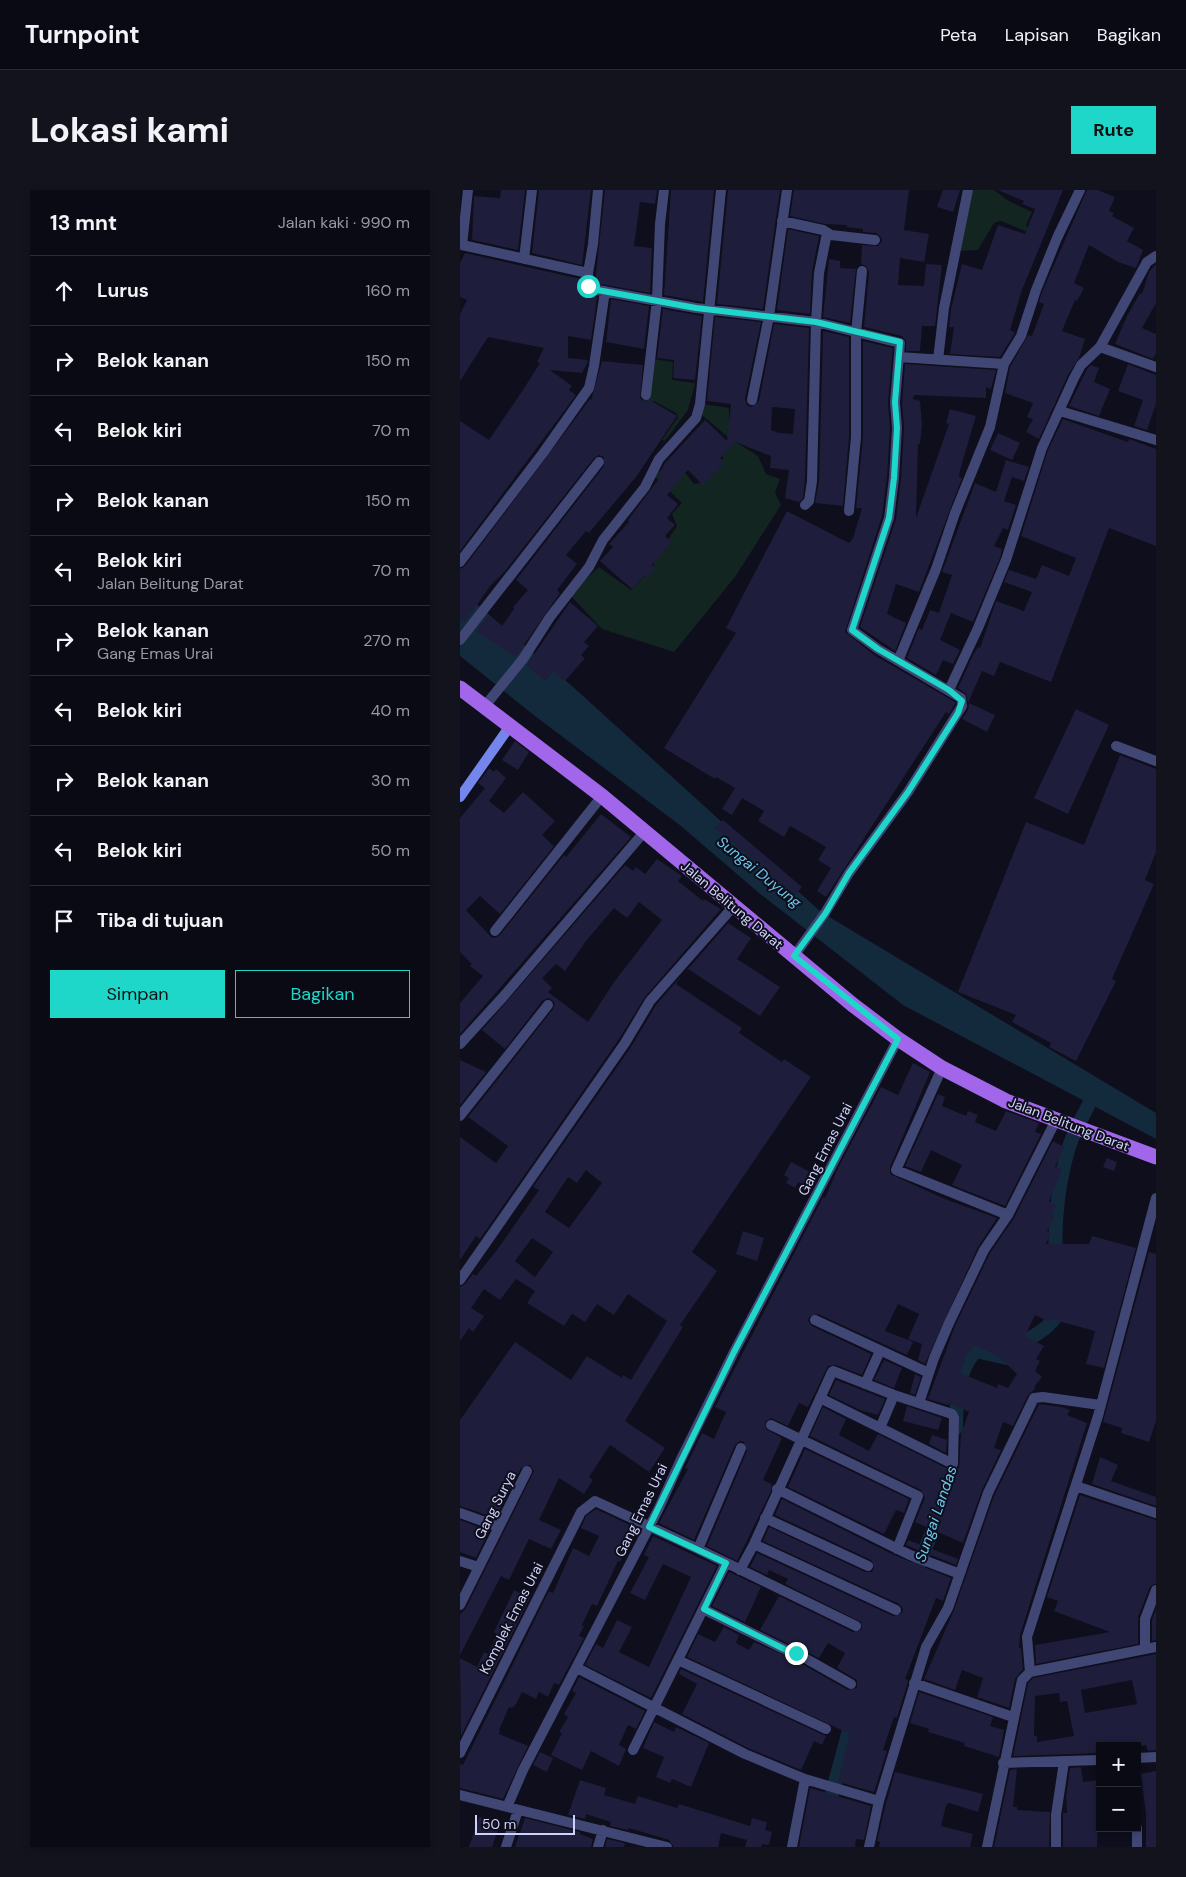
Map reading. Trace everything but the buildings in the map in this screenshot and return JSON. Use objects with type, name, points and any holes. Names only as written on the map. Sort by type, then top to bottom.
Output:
[{"type":"main road","name":"Jalan Belitung Darat","points":[[460,688],[602,796],[733,907],[898,1039],[942,1068],[1006,1101],[1156,1157]]},
{"type":"main road","points":[[460,797],[510,726]]},
{"type":"street","points":[[468,190],[462,245],[588,273]]},
{"type":"street","points":[[524,260],[532,190]]},
{"type":"street","points":[[598,190],[588,273],[589,288],[710,309],[816,322],[900,342],[895,402],[897,428],[894,478],[889,518],[852,630],[858,636],[898,661],[961,698],[962,706],[908,792],[849,873],[825,914],[794,956]]},
{"type":"street","points":[[646,395],[658,300],[660,224],[664,190]]},
{"type":"street","points":[[484,707],[523,659],[550,617],[590,567],[603,540],[645,487],[659,460],[696,418],[700,404],[721,190]]},
{"type":"street","points":[[752,400],[768,316],[787,190]]},
{"type":"street","points":[[938,360],[944,308],[968,190]]},
{"type":"street","points":[[898,661],[936,569],[961,497],[990,427],[1004,364],[1021,336],[1036,290],[1057,238],[1080,190]]},
{"type":"street","points":[[782,221],[851,238],[875,240]]},
{"type":"street","points":[[805,505],[809,501],[812,481],[816,322],[819,273],[827,233]]},
{"type":"street","points":[[949,690],[966,656],[1006,560],[1042,448],[1081,365],[1100,347],[1147,262],[1156,256]]},
{"type":"street","points":[[849,511],[856,437],[856,333],[862,271]]},
{"type":"street","points":[[460,562],[544,453],[589,388],[605,292]]},
{"type":"street","points":[[1100,347],[1156,367]]},
{"type":"street","points":[[899,357],[1004,364]]},
{"type":"street","points":[[1060,411],[1156,440]]},
{"type":"street","points":[[460,640],[599,462]]},
{"type":"street","points":[[1116,746],[1156,761]]},
{"type":"street","points":[[495,931],[602,796]]},
{"type":"street","points":[[460,1044],[503,997],[645,831]]},
{"type":"street","points":[[460,1280],[625,1043],[650,1001],[733,907]]},
{"type":"street","points":[[460,1116],[548,1005]]},
{"type":"street","name":"Gang Emas Urai","points":[[507,1807],[523,1770],[649,1527],[734,1352],[898,1039]]},
{"type":"street","points":[[942,1068],[896,1170],[1008,1215]]},
{"type":"street","points":[[919,1403],[949,1324],[984,1250],[1008,1215],[1056,1120]]},
{"type":"street","points":[[1030,1672],[1027,1637],[1100,1405],[1156,1198]]},
{"type":"street","points":[[815,1320],[929,1374]]},
{"type":"street","points":[[865,1384],[880,1351]]},
{"type":"street","points":[[740,1570],[754,1544],[764,1518],[801,1438],[820,1398],[833,1372],[954,1415],[953,1464],[820,1398]]},
{"type":"street","points":[[880,1428],[894,1395]]},
{"type":"street","points":[[868,1847],[879,1801],[926,1647],[948,1608],[988,1493],[1034,1398],[1043,1397],[1100,1405]]},
{"type":"street","points":[[771,1425],[918,1496],[897,1549]]},
{"type":"street","points":[[698,1549],[741,1448]]},
{"type":"street","name":"Gang Surya","points":[[460,1605],[527,1471]]},
{"type":"street","points":[[1076,1486],[1156,1513]]},
{"type":"street","points":[[777,1490],[897,1549],[960,1574]]},
{"type":"street","name":"Komplek Emas Urai","points":[[460,1753],[581,1512],[595,1501],[649,1527]]},
{"type":"street","points":[[460,1514],[499,1527]]},
{"type":"street","points":[[764,1518],[868,1566]]},
{"type":"street","points":[[649,1527],[856,1626]]},
{"type":"street","points":[[754,1544],[896,1610]]},
{"type":"street","points":[[460,1561],[478,1567]]},
{"type":"street","points":[[633,1750],[726,1563]]},
{"type":"street","points":[[1145,1649],[1145,1619],[1156,1590]]},
{"type":"street","points":[[704,1609],[788,1651],[796,1653],[851,1684]]},
{"type":"street","points":[[987,1847],[1003,1763],[1022,1680],[1030,1672],[1156,1647]]},
{"type":"street","points":[[678,1660],[826,1729]]},
{"type":"street","points":[[577,1668],[745,1754],[804,1779],[879,1801]]},
{"type":"street","points":[[914,1683],[1013,1717]]},
{"type":"street","points":[[1141,1758],[1156,1757]]},
{"type":"street","points":[[1003,1763],[1096,1760]]},
{"type":"street","points":[[1056,1847],[1056,1815],[1064,1762]]},
{"type":"street","points":[[792,1847],[804,1779]]},
{"type":"street","points":[[460,1795],[667,1847]]},
{"type":"street","points":[[506,1847],[518,1810]]},
{"type":"street","points":[[598,1847],[603,1830]]},
{"type":"street","points":[[1137,1832],[1137,1847]]},
{"type":"green space","points":[[970,190],[994,190],[1007,200],[1032,212],[1026,225],[1037,236],[1001,221],[994,223],[978,250],[954,251]]},
{"type":"green space","points":[[653,359],[673,362],[672,380],[695,383],[688,410],[665,441],[662,440],[678,417],[676,413],[654,401],[642,408]]},
{"type":"green space","points":[[703,404],[729,408],[734,441],[758,456],[766,474],[780,479],[775,493],[781,505],[735,577],[674,652],[602,629],[569,594],[599,567],[631,590],[654,566],[654,560],[677,526],[672,514],[682,503],[655,477],[658,471],[686,474],[694,484],[700,483],[721,463],[723,458],[720,453],[729,438],[696,410]]},
{"type":"water","name":"Sungai Duyung","points":[[460,590],[572,686],[821,912],[1156,1113],[1156,1139],[903,1005],[759,893],[681,826],[535,716],[460,656]]},
{"type":"waterway","name":"Sungai Landas","points":[[1056,1262],[1056,1218],[1062,1173],[1072,1138],[1095,1092]]},
{"type":"waterway","name":"Sungai Landas","points":[[956,1428],[957,1397],[961,1377],[965,1367],[976,1351],[1007,1358],[1018,1346],[1050,1324],[1057,1316],[1062,1305]]},
{"type":"waterway","name":"Sungai Landas","points":[[916,1571],[940,1513]]},
{"type":"waterway","name":"Sungai Landas","points":[[833,1847],[830,1809],[832,1793],[853,1716]]},
{"type":"route","points":[[588,286],[592,289],[696,308],[738,311],[816,322],[900,342],[895,402],[897,428],[894,478],[889,518],[852,630],[878,649],[949,690],[961,698],[962,701],[962,706],[958,713],[908,792],[849,873],[825,914],[794,956],[852,1005],[898,1039],[734,1352],[649,1527],[726,1563],[704,1609],[788,1651],[796,1653]]}]
